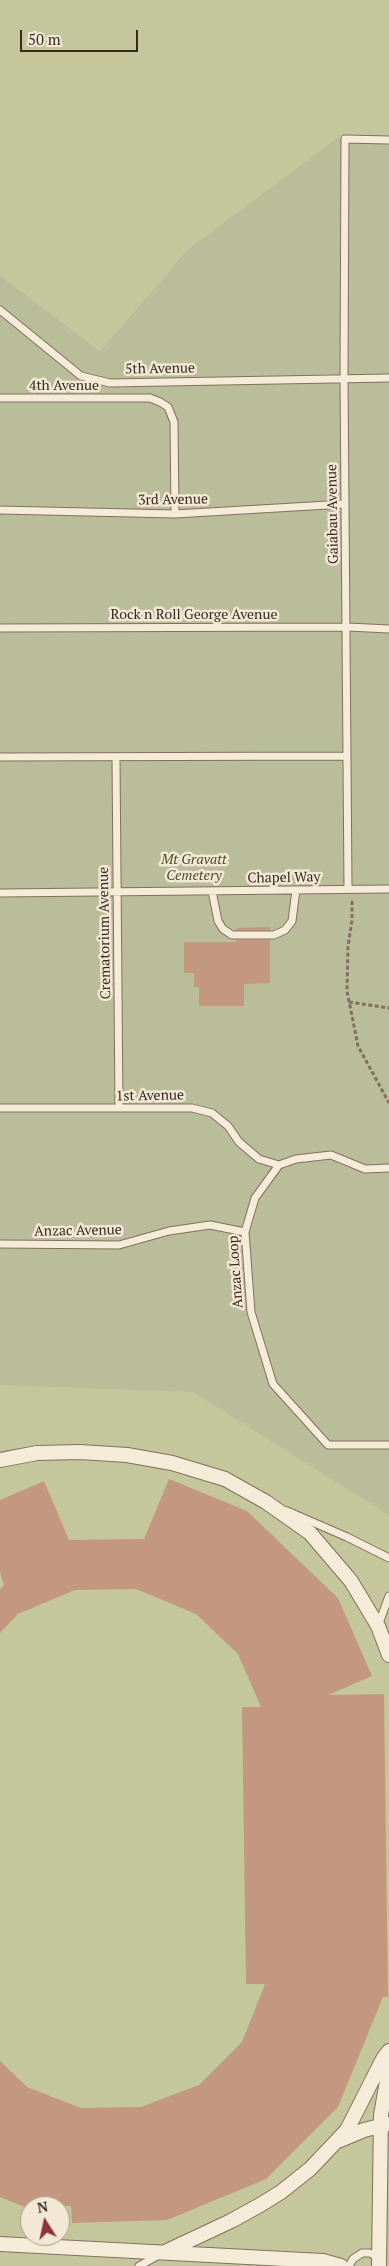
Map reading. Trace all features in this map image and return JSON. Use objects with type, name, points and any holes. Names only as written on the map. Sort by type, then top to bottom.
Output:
[{"type":"street","points":[[0,1460],[46,1453],[80,1452],[127,1455],[172,1463],[225,1479],[266,1502],[310,1533],[351,1581],[378,1626],[389,1655]]},
{"type":"street","points":[[164,2252],[231,2221],[281,2192],[310,2169],[337,2142],[354,2117],[383,2059],[389,2051]]},
{"type":"street","points":[[379,2262],[380,2188],[389,2069]]},
{"type":"street","points":[[337,2142],[364,2130],[385,2125]]},
{"type":"street","points":[[380,2188],[389,2164]]},
{"type":"street","points":[[0,2244],[323,2261],[341,2266]]},
{"type":"lane","name":"Gaiabau Avenue","points":[[348,889],[348,627],[344,378],[346,139],[389,140]]},
{"type":"lane","name":"5th Avenue","points":[[0,310],[81,376],[110,383],[344,378]]},
{"type":"lane","points":[[344,378],[389,378]]},
{"type":"lane","name":"4th Avenue","points":[[0,398],[150,398],[168,407],[174,422],[175,514]]},
{"type":"lane","name":"3rd Avenue","points":[[0,510],[175,514],[346,504]]},
{"type":"lane","name":"Rock n Roll George Avenue","points":[[0,628],[348,627],[389,629]]},
{"type":"lane","points":[[0,757],[347,756]]},
{"type":"lane","name":"Crematorium Avenue","points":[[116,758],[119,1108]]},
{"type":"lane","name":"Chapel Way","points":[[0,893],[389,889]]},
{"type":"lane","points":[[212,891],[218,921],[232,935],[274,936],[285,930],[292,922],[296,890]]},
{"type":"lane","name":"1st Avenue","points":[[0,1108],[192,1108],[212,1113],[228,1126],[239,1142],[258,1159],[279,1165]]},
{"type":"lane","points":[[279,1165],[296,1159],[331,1155],[365,1169],[389,1168]]},
{"type":"lane","name":"Anzac Loop","points":[[279,1165],[255,1198],[245,1232],[251,1312],[273,1384],[328,1445],[389,1445]]},
{"type":"lane","name":"Anzac Avenue","points":[[0,1244],[119,1245],[169,1231],[210,1225],[245,1232]]},
{"type":"lane","points":[[266,1502],[347,1537],[389,1558]]},
{"type":"lane","points":[[378,1626],[389,1596]]},
{"type":"lane","points":[[139,2266],[164,2252]]},
{"type":"lane","points":[[349,2266],[353,2258],[362,2253],[370,2253],[379,2262]]},
{"type":"path","points":[[352,902],[352,920],[348,946],[347,991],[349,1002],[358,1046],[389,1103]]},
{"type":"path","points":[[349,1002],[389,1008]]},
{"type":"green space","points":[[0,0],[389,0],[389,137],[186,251],[100,351],[0,275]]},
{"type":"green space","name":"Mt Gravatt Cemetery","points":[[389,137],[389,1515],[193,1392],[0,1385],[0,275],[100,351],[186,251],[337,138]]},
{"type":"green space","points":[[184,1365],[389,1452],[389,2266],[0,2266],[0,1377]]},
{"type":"building","points":[[270,927],[270,930],[236,930],[236,928]]},
{"type":"building","points":[[236,940],[270,940],[270,983],[244,984],[244,1006],[199,1006],[199,987],[194,987],[194,973],[184,973],[184,942],[236,942]]},
{"type":"building","points":[[169,1479],[247,1511],[338,1598],[372,1676],[328,1695],[384,1694],[388,1997],[383,1997],[338,2107],[266,2179],[167,2220],[72,2223],[70,2196],[20,2196],[20,2205],[0,2197],[0,2061],[27,2087],[81,2108],[141,2107],[199,2085],[242,2042],[265,1984],[246,1984],[242,1707],[261,1707],[238,1654],[196,1614],[136,1589],[75,1590],[18,1614],[0,1633],[0,1589],[4,1585],[0,1572],[0,1500],[44,1481],[69,1540],[144,1539]]}]
